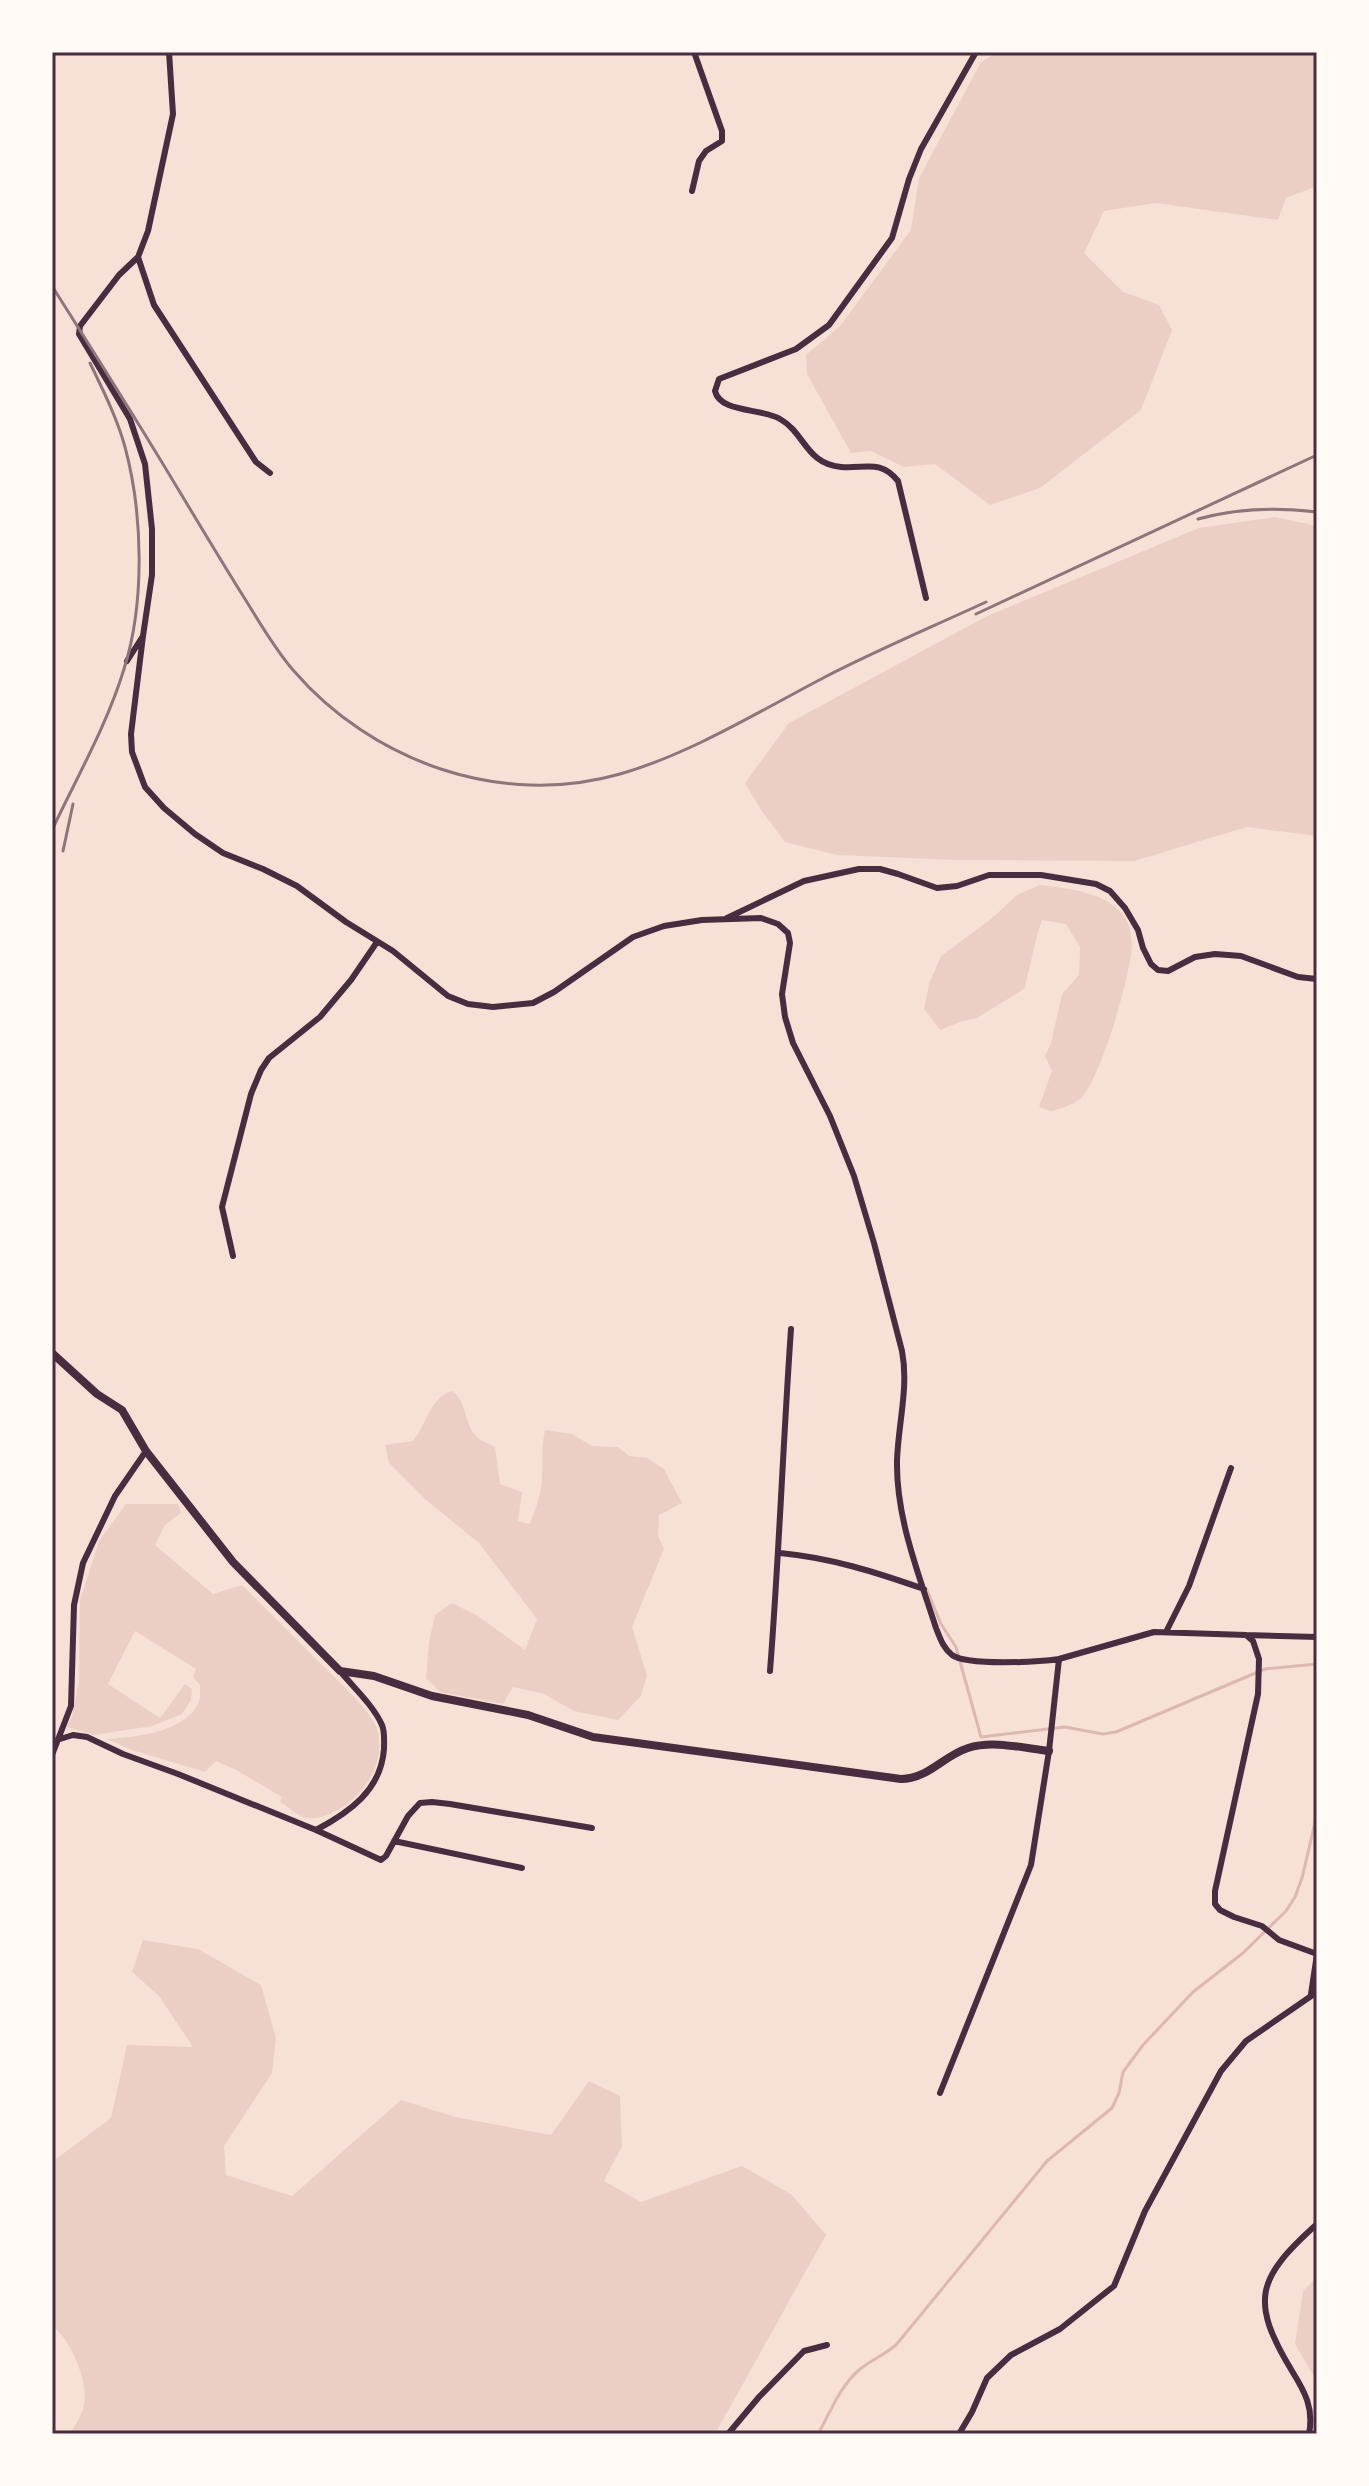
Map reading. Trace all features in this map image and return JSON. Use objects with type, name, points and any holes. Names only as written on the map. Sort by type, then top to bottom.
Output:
[{"type":"street","points":[[169,52],[173,114],[148,231],[138,257],[119,275],[80,326],[79,334],[130,419],[145,464],[152,529],[152,575],[131,734],[132,752],[145,787],[164,808],[223,853],[297,886],[416,968],[448,996],[468,1004],[515,1007],[533,1003],[633,937],[664,926],[761,918],[778,924],[788,933],[790,948],[782,994],[785,1017],[793,1043],[830,1116],[854,1176],[902,1351],[905,1368],[897,1460],[899,1483],[905,1522],[943,1645],[960,1658],[977,1662],[1059,1659],[1154,1632],[1317,1637]]},
{"type":"street","points":[[692,191],[699,161],[706,151],[722,141],[722,131],[694,52]]},
{"type":"street","points":[[926,598],[898,481],[890,471],[883,467],[832,466],[820,461],[777,417],[728,405],[720,401],[715,391],[719,379],[796,349],[829,325],[892,238],[921,149],[976,52]]},
{"type":"street","points":[[138,257],[154,305],[256,462],[270,473]]},
{"type":"street","points":[[127,661],[143,636]]},
{"type":"street","points":[[724,920],[804,881],[859,869],[880,869],[937,888],[957,886],[989,875],[1041,875],[1096,884],[1110,891],[1125,908],[1138,930],[1151,964],[1158,970],[1168,971],[1195,957],[1215,954],[1241,956],[1298,977],[1317,979]]},
{"type":"street","points":[[233,1256],[222,1207],[251,1094],[261,1070],[269,1058],[320,1017],[377,942]]},
{"type":"street","points":[[770,1671],[780,1553],[782,1458],[791,1329]]},
{"type":"street","points":[[52,1353],[97,1394],[122,1410],[146,1451],[233,1562],[340,1671],[383,1727],[383,1762],[370,1790],[344,1815],[316,1830]]},
{"type":"street","points":[[52,1755],[71,1706],[74,1605],[83,1563],[115,1496],[146,1451]]},
{"type":"street","points":[[1166,1632],[1189,1586],[1231,1468]]},
{"type":"street","points":[[780,1553],[849,1564],[924,1589]]},
{"type":"street","points":[[959,2434],[987,2378],[1011,2355],[1060,2329],[1114,2286],[1145,2211],[1221,2071],[1246,2041],[1314,1993],[1317,1954],[1279,1940],[1262,1926],[1234,1917],[1215,1904],[1215,1891],[1258,1694],[1259,1672],[1253,1641],[1246,1635]]},
{"type":"street","points":[[940,2093],[1031,1865],[1049,1751],[1059,1659]]},
{"type":"street","points":[[340,1671],[374,1676],[432,1696],[528,1715],[593,1737],[901,1779],[916,1779],[966,1748],[991,1745],[1049,1751]]},
{"type":"street","points":[[57,1740],[73,1735],[87,1737],[316,1830],[381,1860],[408,1816],[420,1803],[432,1802],[592,1828]]},
{"type":"street","points":[[394,1841],[522,1868]]},
{"type":"street","points":[[1309,2434],[1311,2407],[1270,2330],[1264,2305],[1272,2271],[1294,2244],[1317,2224]]},
{"type":"street","points":[[728,2434],[804,2351],[827,2345]]},
{"type":"shaded area","points":[[998,52],[1317,52],[1317,186],[1286,198],[1278,220],[1156,203],[1104,211],[1084,253],[1123,292],[1159,305],[1172,330],[1141,410],[1040,488],[990,505],[935,464],[904,467],[871,451],[851,453],[807,374],[806,355],[840,326],[911,230],[919,178],[981,62]]},
{"type":"shaded area","points":[[1275,517],[1317,526],[1317,836],[1247,827],[1134,861],[957,860],[837,855],[785,842],[745,783],[789,723],[987,616],[1199,528]]},
{"type":"shaded area","points":[[1040,885],[1088,894],[1111,904],[1127,921],[1132,942],[1120,1002],[1096,1073],[1079,1100],[1051,1111],[1039,1107],[1052,1071],[1045,1056],[1062,994],[1079,975],[1080,947],[1066,924],[1042,920],[1024,989],[977,1018],[940,1030],[924,1009],[929,984],[941,956],[991,919],[1017,895]]},
{"type":"shaded area","points":[[452,1391],[457,1395],[473,1432],[495,1447],[500,1484],[522,1492],[518,1521],[530,1524],[538,1501],[545,1430],[572,1434],[592,1446],[618,1447],[629,1456],[647,1458],[664,1469],[682,1503],[659,1515],[658,1536],[664,1549],[632,1627],[647,1675],[641,1696],[618,1720],[574,1711],[544,1694],[513,1687],[503,1704],[440,1692],[426,1678],[435,1615],[452,1603],[478,1616],[525,1650],[537,1619],[479,1543],[426,1500],[389,1463],[385,1445],[413,1441],[434,1404]]},
{"type":"shaded area","points":[[126,1504],[178,1504],[181,1513],[165,1525],[155,1545],[213,1594],[242,1585],[368,1713],[377,1729],[377,1761],[369,1781],[347,1804],[322,1817],[306,1818],[280,1802],[282,1797],[216,1761],[205,1772],[132,1750],[107,1739],[144,1735],[170,1727],[191,1714],[200,1700],[200,1685],[193,1677],[196,1669],[135,1631],[108,1684],[160,1718],[185,1684],[192,1689],[191,1700],[182,1714],[152,1726],[94,1735],[67,1727],[79,1682],[80,1600],[99,1541]]},
{"type":"shaded area","points":[[143,1940],[198,1949],[261,1985],[276,2038],[272,2073],[224,2146],[226,2175],[292,2196],[401,2100],[455,2117],[551,2135],[589,2081],[620,2096],[622,2146],[604,2181],[641,2202],[742,2166],[791,2194],[826,2235],[715,2434],[70,2434],[82,2412],[85,2396],[72,2351],[52,2326],[52,2162],[111,2118],[127,2045],[193,2047],[159,1996],[132,1972]]},
{"type":"shaded area","points":[[1317,2277],[1317,2382],[1295,2344],[1303,2291]]},
{"type":"waterway","points":[[927,1590],[941,1624],[956,1647],[981,1737],[1065,1727],[1103,1734],[1116,1732],[1265,1669],[1317,1664]]},
{"type":"waterway","points":[[818,2434],[852,2376],[896,2345],[1047,2161],[1112,2108],[1123,2072],[1143,2045],[1193,1992],[1243,1953],[1286,1911],[1302,1878],[1317,1814]]},
{"type":"railway","points":[[52,286],[286,662],[325,702],[361,730],[400,752],[442,769],[485,780],[530,785],[575,783],[620,774],[698,743],[845,667],[986,602]]},
{"type":"railway","points":[[52,830],[117,690],[136,616],[138,529],[131,473],[118,425],[90,363]]},
{"type":"railway","points":[[976,614],[1317,455]]},
{"type":"railway","points":[[1198,519],[1257,510],[1317,512]]},
{"type":"railway","points":[[63,851],[73,804]]}]
